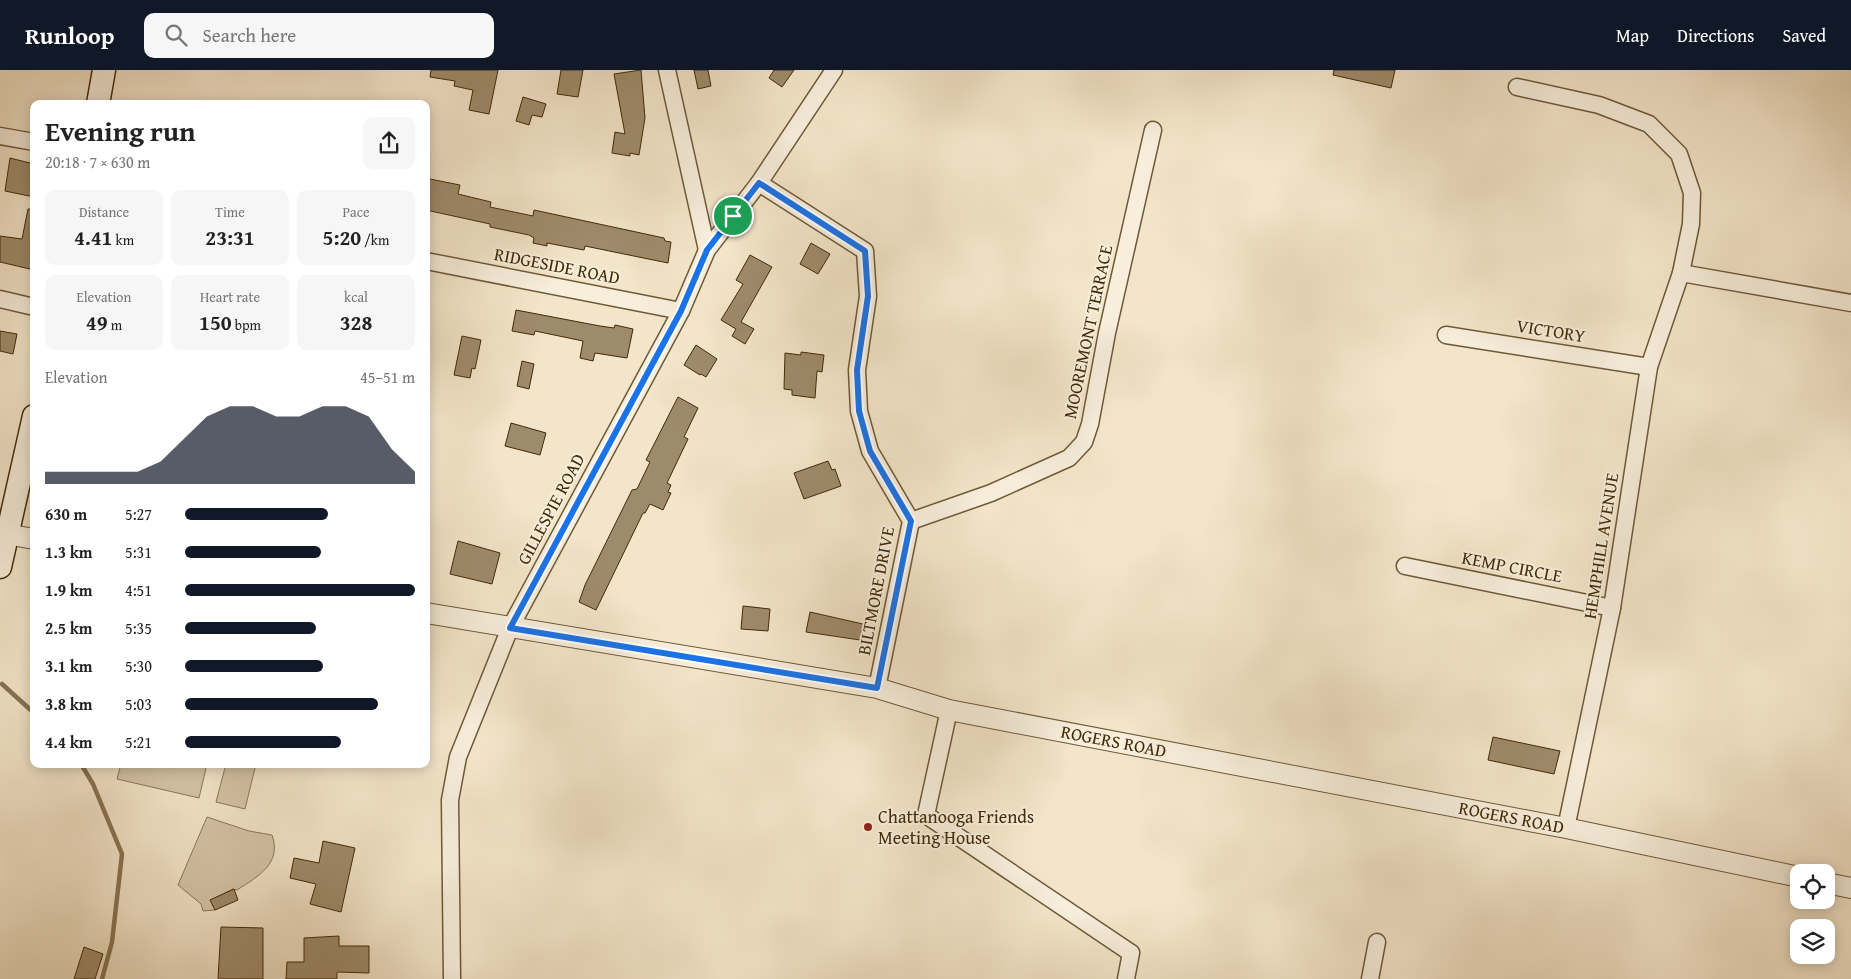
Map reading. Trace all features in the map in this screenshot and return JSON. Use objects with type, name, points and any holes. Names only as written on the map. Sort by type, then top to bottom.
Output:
[{"type":"main road","points":[[99,100],[104,70]]},
{"type":"main road","points":[[0,567],[3,533],[30,431]]},
{"type":"street","points":[[667,70],[707,250]]},
{"type":"street","name":"GILLESPIE ROAD","points":[[452,979],[450,800],[458,757],[510,628],[681,311],[707,250],[759,183],[834,70]]},
{"type":"street","name":"HEMPHILL AVENUE","points":[[1517,87],[1599,105],[1649,124],[1679,154],[1692,193],[1691,224],[1681,273],[1649,367],[1612,608],[1566,828]]},
{"type":"street","name":"MOOREMONT TERRACE","points":[[911,521],[991,493],[1069,458],[1084,442],[1090,424],[1107,333],[1153,130]]},
{"type":"street","points":[[0,136],[30,141]]},
{"type":"street","name":"BILTMORE DRIVE","points":[[759,183],[865,251],[868,296],[857,370],[859,411],[870,451],[911,521],[877,688]]},
{"type":"street","name":"RIDGESIDE ROAD","points":[[430,262],[681,311]]},
{"type":"street","points":[[1681,273],[1851,303]]},
{"type":"street","points":[[0,299],[30,305]]},
{"type":"street","name":"VICTORY","points":[[1446,335],[1649,367]]},
{"type":"street","points":[[3,533],[30,538]]},
{"type":"street","name":"KEMP CIRCLE","points":[[1405,566],[1612,608]]},
{"type":"street","name":"ROGERS ROAD","points":[[430,614],[877,688],[949,710],[1566,828],[1790,875]]},
{"type":"street","points":[[949,710],[926,815],[1131,953],[1126,979]]},
{"type":"street","points":[[1835,885],[1851,888]]},
{"type":"street","points":[[1370,979],[1377,942]]},
{"type":"shaded area","points":[[120,768],[206,768],[199,798],[117,779]]},
{"type":"shaded area","points":[[225,768],[255,768],[245,809],[216,802]]},
{"type":"shaded area","points":[[207,817],[249,831],[272,835],[274,853],[271,861],[260,874],[237,890],[233,889],[211,900],[215,910],[203,911],[201,904],[178,885]]},
{"type":"building","points":[[431,70],[498,70],[489,114],[469,110],[473,90],[454,86],[455,81],[430,77]]},
{"type":"building","points":[[561,70],[583,70],[578,97],[557,94]]},
{"type":"building","points":[[641,70],[645,118],[639,155],[630,153],[630,156],[612,153],[615,132],[625,134],[614,74]]},
{"type":"building","points":[[694,70],[708,70],[711,86],[698,89]]},
{"type":"building","points":[[774,70],[794,70],[782,87],[769,78]]},
{"type":"building","points":[[1334,70],[1395,70],[1391,88],[1333,75]]},
{"type":"building","points":[[523,97],[546,104],[542,117],[532,115],[529,125],[516,121]]},
{"type":"building","points":[[10,158],[30,163],[30,196],[5,191]]},
{"type":"building","points":[[430,179],[460,185],[458,194],[491,202],[490,207],[533,216],[534,210],[664,238],[665,241],[671,242],[668,263],[585,246],[584,250],[547,243],[547,246],[533,243],[534,238],[529,235],[490,227],[490,224],[430,211]]},
{"type":"building","points":[[28,209],[30,209],[30,269],[0,262],[0,236],[22,239]]},
{"type":"building","points":[[811,243],[830,254],[818,274],[800,264]]},
{"type":"building","points":[[750,255],[772,267],[741,322],[754,329],[745,344],[732,336],[736,329],[721,320],[743,284],[736,280]]},
{"type":"building","points":[[516,310],[600,326],[614,328],[615,325],[633,329],[627,358],[595,353],[593,361],[580,358],[583,341],[535,331],[534,335],[512,331]]},
{"type":"building","points":[[0,331],[17,334],[13,354],[0,351]]},
{"type":"building","points":[[462,336],[481,340],[475,369],[472,368],[470,378],[454,375]]},
{"type":"building","points":[[696,345],[717,359],[706,377],[684,365]]},
{"type":"building","points":[[801,352],[824,355],[822,372],[817,371],[815,398],[792,395],[792,390],[784,389],[785,353],[801,355]]},
{"type":"building","points":[[522,361],[534,364],[529,389],[517,386]]},
{"type":"building","points":[[678,397],[698,408],[684,437],[688,439],[667,483],[671,485],[668,492],[671,493],[663,510],[650,504],[645,513],[643,513],[596,610],[579,602],[585,585],[632,490],[637,489],[650,462],[646,460]]},
{"type":"building","points":[[511,423],[546,433],[540,455],[505,446]]},
{"type":"building","points":[[828,461],[832,470],[835,469],[841,486],[804,499],[794,473]]},
{"type":"building","points":[[458,541],[500,553],[492,584],[450,574]]},
{"type":"building","points":[[743,606],[770,609],[768,631],[741,629]]},
{"type":"building","points":[[810,612],[863,624],[860,640],[806,632]]},
{"type":"building","points":[[1493,737],[1560,751],[1554,774],[1488,760]]},
{"type":"building","points":[[323,841],[355,848],[341,912],[310,904],[316,884],[290,878],[294,858],[319,863]]},
{"type":"building","points":[[234,889],[238,900],[215,910],[210,900]]},
{"type":"building","points":[[221,927],[263,928],[263,979],[218,979]]},
{"type":"building","points":[[339,936],[339,946],[369,946],[369,973],[337,972],[337,979],[286,979],[287,962],[304,962],[304,938]]},
{"type":"building","points":[[84,947],[103,954],[95,979],[74,979]]},
{"type":"waterway","points":[[2,684],[30,709]]},
{"type":"waterway","points":[[83,768],[93,784],[122,854],[112,942],[102,979]]},
{"type":"place","name":"Chattanooga Friends Meeting House","points":[[868,827]]},
{"type":"route","points":[[759,183],[865,251],[868,296],[857,370],[859,411],[870,451],[911,521],[877,688],[510,628],[681,311],[707,250],[733,216],[759,183]]}]
